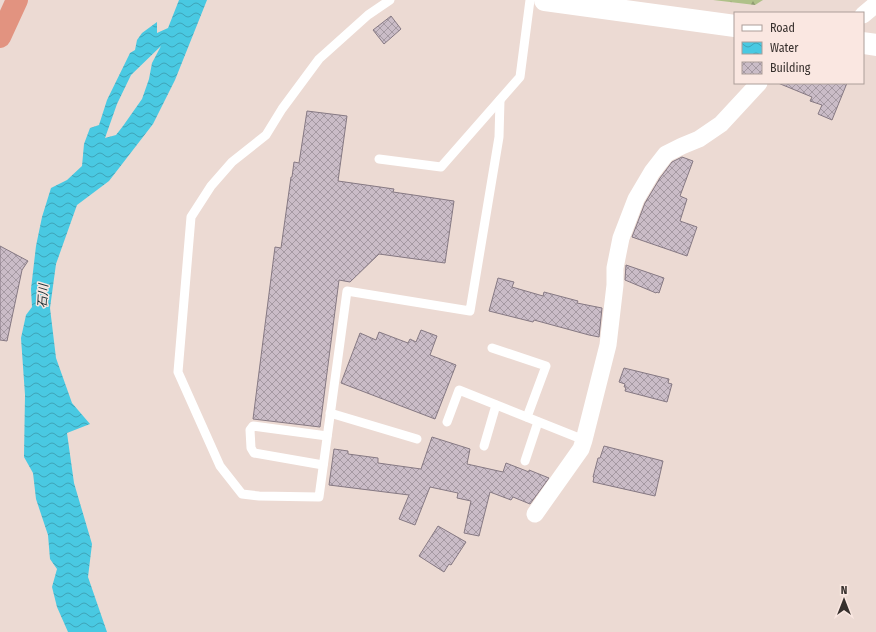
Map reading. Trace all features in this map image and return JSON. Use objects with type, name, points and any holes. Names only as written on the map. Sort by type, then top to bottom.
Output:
[{"type":"highway","points":[[0,36],[17,0]]},
{"type":"street","points":[[545,0],[734,26]]},
{"type":"street","points":[[864,14],[876,4]]},
{"type":"street","points":[[864,43],[876,45]]},
{"type":"street","points":[[536,514],[581,449],[584,440],[608,345],[615,285],[615,268],[621,238],[636,199],[652,172],[666,154],[699,139],[721,124],[758,84]]},
{"type":"lane","points":[[390,0],[368,15],[319,59],[282,109],[266,134],[232,162],[211,186],[191,217],[178,372],[220,466],[242,494],[259,496],[319,497],[347,291],[470,311],[499,137],[500,100]]},
{"type":"lane","points":[[379,159],[441,167],[520,77],[530,0]]},
{"type":"lane","points":[[492,348],[546,366],[527,417]]},
{"type":"lane","points":[[447,422],[459,390],[584,440]]},
{"type":"lane","points":[[484,446],[496,405]]},
{"type":"lane","points":[[330,413],[417,439]]},
{"type":"lane","points":[[525,461],[538,422]]},
{"type":"lane","points":[[323,465],[254,453],[251,448],[250,430],[253,426],[327,436]]},
{"type":"green space","points":[[713,0],[763,0],[755,5]]},
{"type":"water","name":"石川","points":[[179,0],[207,0],[175,80],[153,124],[109,181],[77,205],[56,264],[50,308],[56,358],[72,403],[90,424],[67,433],[74,483],[92,544],[88,577],[107,632],[68,632],[57,607],[52,587],[57,569],[50,559],[48,535],[36,499],[33,473],[24,457],[25,395],[21,338],[26,315],[32,307],[31,289],[36,246],[42,217],[51,188],[67,180],[82,166],[84,144],[90,128],[99,125],[107,100],[130,53],[135,50],[137,40],[142,33],[157,22],[157,33],[168,28]],"holes":[[[161,46],[152,63],[149,79],[142,99],[116,135],[105,138],[117,104],[131,75]]]},
{"type":"building","points":[[391,16],[401,29],[384,44],[373,30]]},
{"type":"building","points":[[780,84],[847,84],[832,120],[818,114],[822,105],[810,101],[812,97]]},
{"type":"building","points":[[307,111],[347,116],[338,181],[394,189],[393,192],[454,201],[445,263],[379,254],[350,282],[339,280],[320,427],[253,419],[275,247],[281,248],[291,177],[294,162],[299,163]]},
{"type":"building","points":[[682,157],[693,161],[680,196],[687,199],[680,221],[697,227],[687,256],[632,237],[645,203],[660,178],[672,162]]},
{"type":"building","points":[[0,246],[28,261],[22,270],[7,341],[0,340]]},
{"type":"building","points":[[626,265],[664,278],[659,293],[625,280]]},
{"type":"building","points":[[498,278],[514,282],[512,287],[543,296],[544,292],[578,301],[577,303],[602,308],[599,337],[534,320],[533,322],[489,311]]},
{"type":"building","points":[[421,330],[437,336],[430,355],[456,365],[435,419],[341,383],[360,333],[376,340],[379,332],[408,343],[410,339],[416,342]]},
{"type":"building","points":[[624,368],[669,379],[668,383],[672,384],[667,402],[625,391],[625,384],[619,382]]},
{"type":"building","points":[[432,437],[470,449],[467,464],[503,472],[506,463],[549,478],[530,504],[513,497],[511,500],[490,492],[479,536],[464,533],[471,501],[457,498],[458,493],[430,487],[415,525],[399,519],[409,495],[329,485],[334,449],[348,451],[348,454],[378,458],[378,463],[421,469]]},
{"type":"building","points":[[604,446],[663,461],[655,496],[593,482],[598,458],[600,458]]},
{"type":"building","points":[[438,526],[466,542],[451,565],[449,564],[444,572],[419,556]]}]
